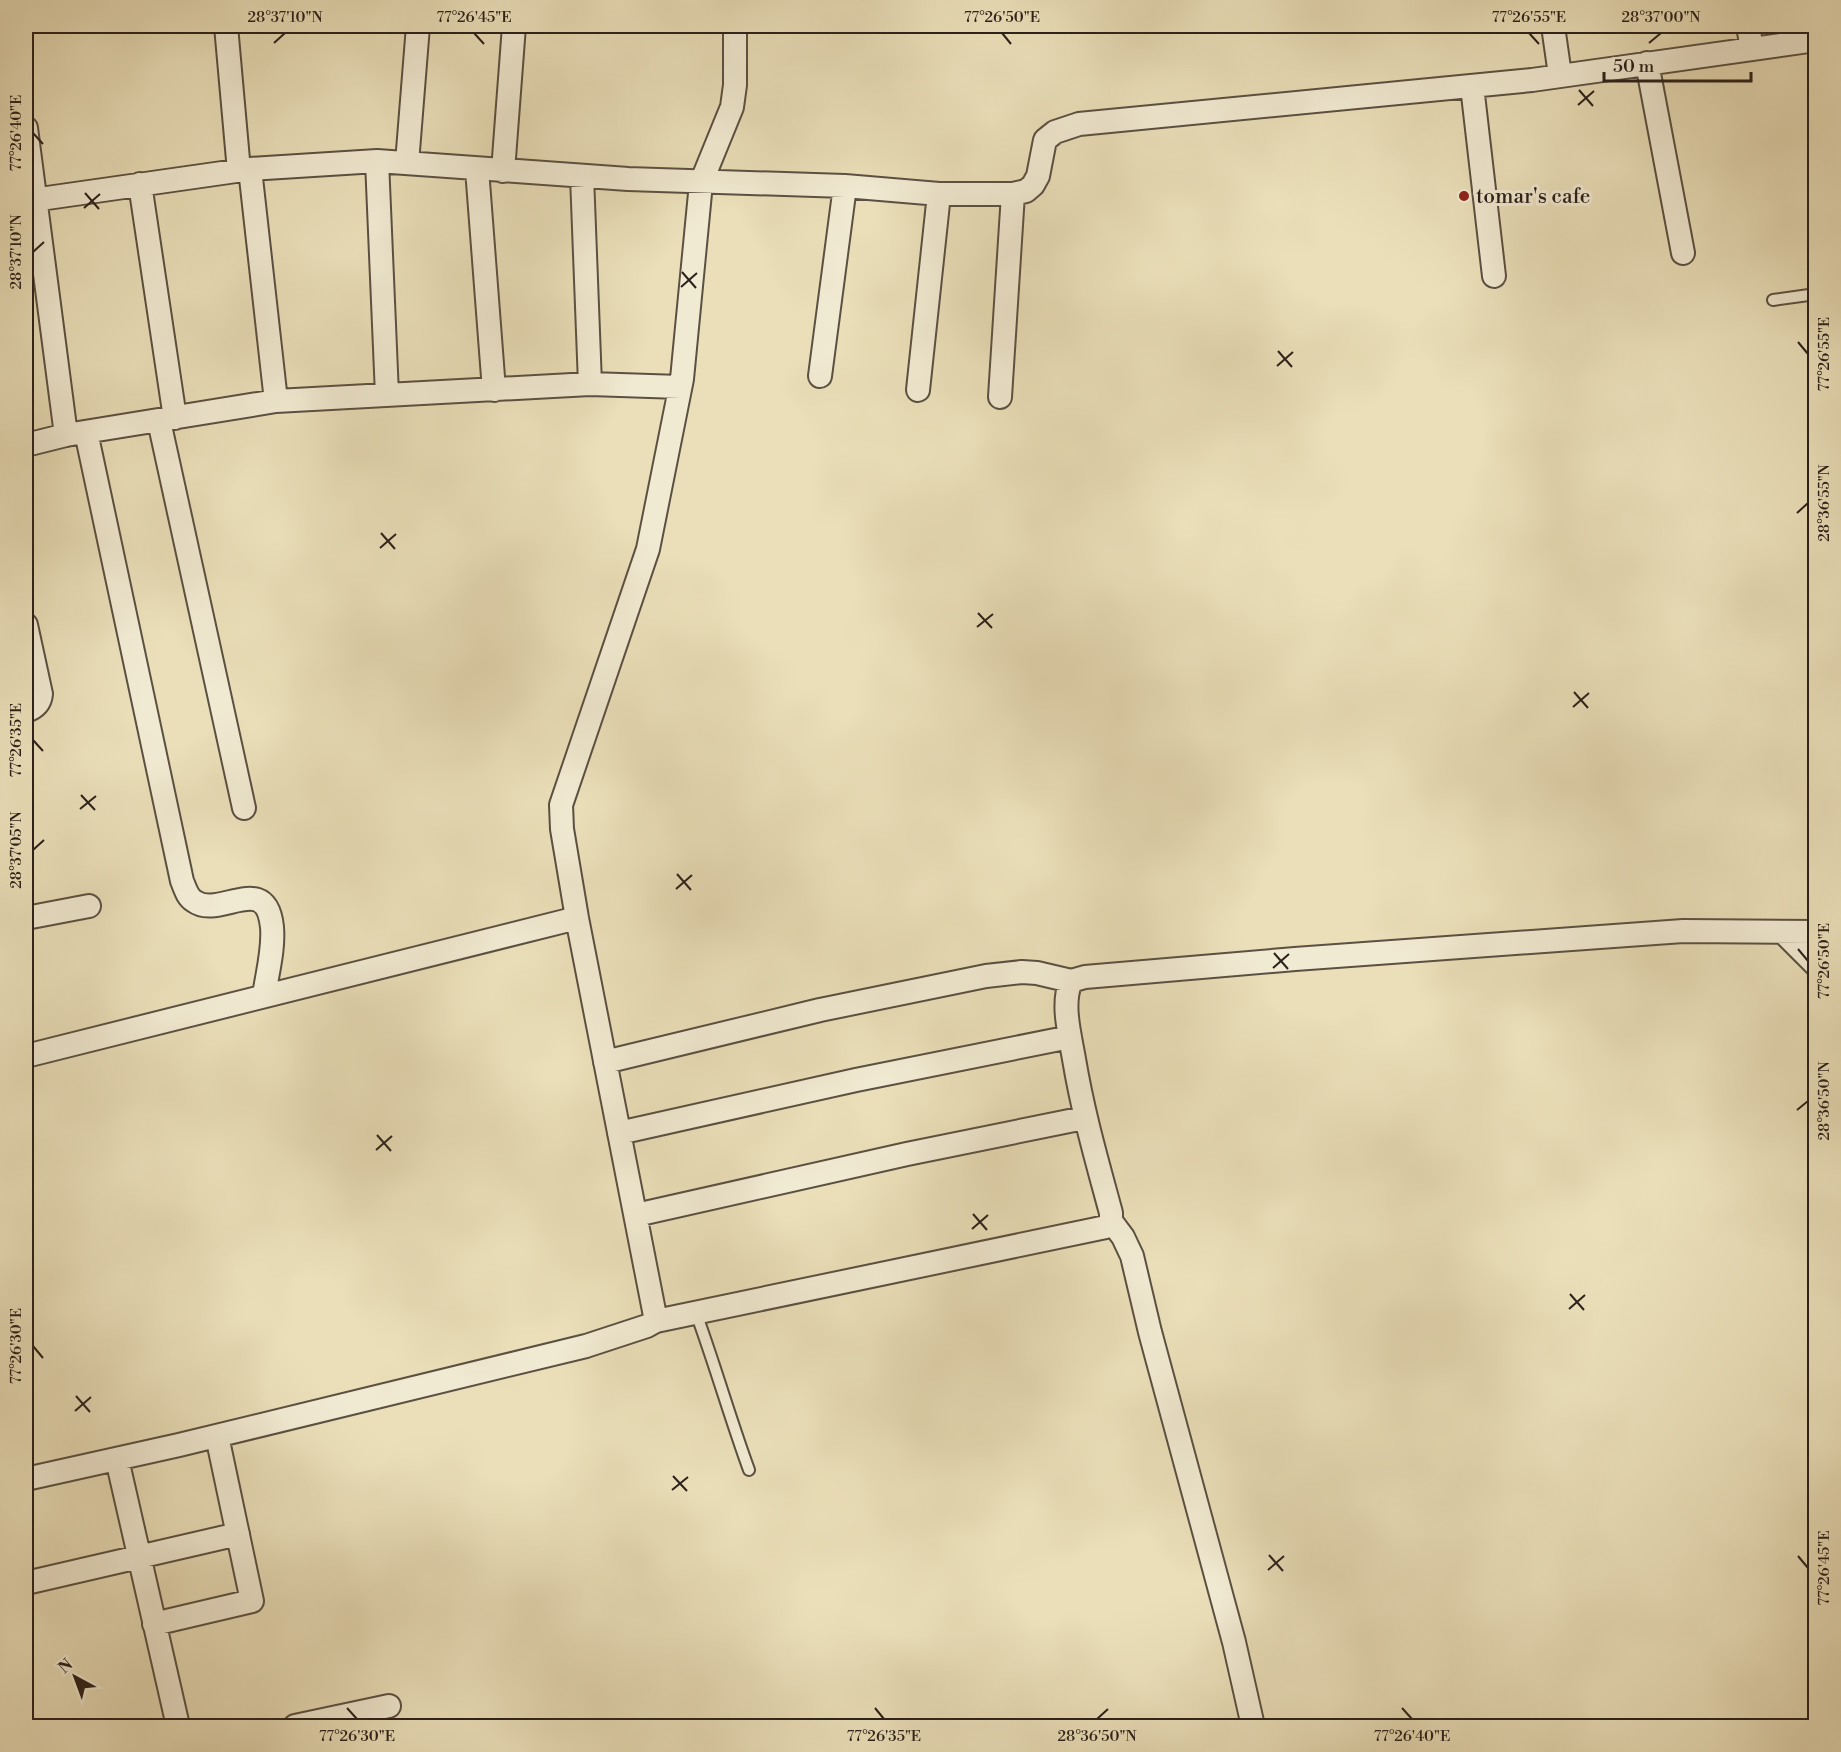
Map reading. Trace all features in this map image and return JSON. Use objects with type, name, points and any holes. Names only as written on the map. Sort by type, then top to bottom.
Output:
[{"type":"street","points":[[226,26],[276,401]]},
{"type":"street","points":[[407,163],[418,26]]},
{"type":"street","points":[[503,171],[514,26]]},
{"type":"street","points":[[657,1321],[577,918],[562,829],[561,805],[648,549],[680,387],[701,183],[732,107],[735,85],[735,26]]},
{"type":"street","points":[[1553,26],[1560,75]]},
{"type":"street","points":[[1748,26],[1752,49]]},
{"type":"street","points":[[31,200],[244,170],[377,161],[701,183],[845,186],[939,194],[1013,194],[1033,185],[1038,176],[1045,140],[1055,132],[1079,124],[1472,86],[1815,40]]},
{"type":"street","points":[[1647,63],[1683,253]]},
{"type":"street","points":[[1472,86],[1494,276]]},
{"type":"street","points":[[26,128],[31,200],[76,433],[182,881],[191,900],[200,905],[248,898],[264,903],[269,914],[272,940],[264,996]]},
{"type":"street","points":[[377,161],[387,395]]},
{"type":"street","points":[[477,169],[494,390]]},
{"type":"street","points":[[582,176],[590,384]]},
{"type":"street","points":[[140,184],[167,419],[244,808]]},
{"type":"street","points":[[820,376],[845,186]]},
{"type":"street","points":[[918,390],[939,194]]},
{"type":"street","points":[[1000,397],[1013,194]]},
{"type":"street","points":[[26,445],[76,433],[276,401],[590,384],[680,387]]},
{"type":"street","points":[[26,625],[40,701],[37,706],[26,711]]},
{"type":"street","points":[[26,918],[89,906]]},
{"type":"street","points":[[26,1056],[577,918]]},
{"type":"street","points":[[605,1062],[820,1010],[986,976],[1022,972],[1071,981],[1085,977],[1295,959],[1617,935],[1683,931],[1815,932]]},
{"type":"street","points":[[1783,932],[1815,965]]},
{"type":"street","points":[[1071,981],[1067,990],[1070,1037],[1084,1118],[1111,1213],[1111,1221],[1123,1237],[1132,1256],[1150,1332],[1234,1642],[1253,1726]]},
{"type":"street","points":[[619,1133],[867,1078],[1070,1037]]},
{"type":"street","points":[[636,1215],[907,1154],[1084,1118]]},
{"type":"street","points":[[26,1479],[217,1436],[586,1346],[657,1321],[1097,1230],[1106,1227],[1111,1221]]},
{"type":"street","points":[[154,1624],[252,1601],[217,1436]]},
{"type":"street","points":[[117,1459],[178,1726]]},
{"type":"street","points":[[26,1583],[238,1534]]},
{"type":"street","points":[[295,1726],[388,1706]]},
{"type":"lane","points":[[1773,300],[1815,294]]},
{"type":"lane","points":[[696,1312],[749,1470]]},
{"type":"place","name":"tomar's cafe","points":[[1464,196]]}]
